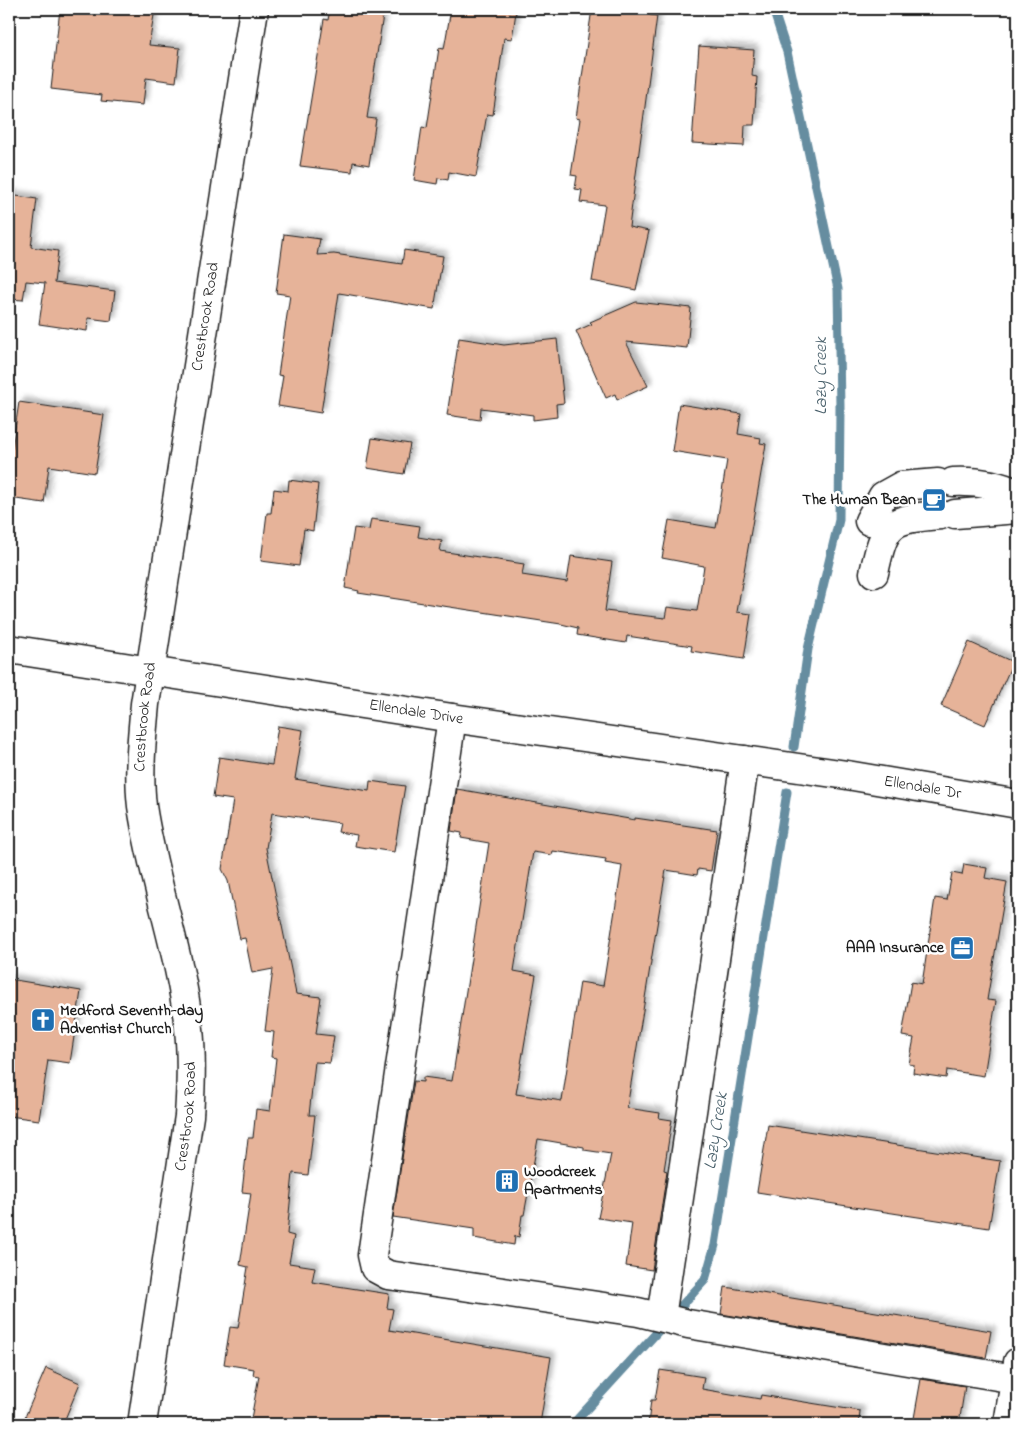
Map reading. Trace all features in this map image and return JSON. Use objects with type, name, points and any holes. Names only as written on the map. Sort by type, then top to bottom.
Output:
[{"type":"street","name":"Crestbrook Road","points":[[142,1424],[189,1116],[192,1074],[189,1028],[180,976],[142,806],[141,754],[150,671],[254,9]]},
{"type":"street","points":[[869,521],[883,496],[901,486],[972,481],[1001,486],[1018,494]]},
{"type":"street","points":[[874,573],[881,540],[897,522],[912,517],[1018,509]]},
{"type":"street","name":"Ellendale Drive","points":[[9,649],[452,718],[826,772]]},
{"type":"street","points":[[452,718],[372,1255],[375,1268],[388,1275],[661,1317],[688,1324],[1017,1370],[1008,1424]]},
{"type":"street","points":[[661,1317],[757,762]]},
{"type":"street","name":"Ellendale Dr","points":[[826,772],[1018,804]]},
{"type":"building","points":[[60,9],[155,9],[149,45],[180,48],[176,82],[146,78],[143,105],[101,101],[102,95],[51,89]]},
{"type":"building","points":[[330,9],[384,9],[367,118],[376,119],[369,165],[353,162],[352,172],[300,166],[324,19],[328,20]]},
{"type":"building","points":[[451,9],[496,9],[516,12],[512,39],[504,38],[493,115],[487,114],[476,177],[449,172],[448,180],[438,178],[437,184],[414,180],[422,127],[427,128],[439,48],[444,49]]},
{"type":"building","points":[[592,9],[651,9],[650,15],[657,16],[629,227],[649,231],[636,290],[592,281],[605,205],[580,202],[582,190],[575,189],[577,176],[571,175],[580,119],[576,118]]},
{"type":"building","points":[[699,46],[754,50],[752,76],[757,77],[754,125],[745,125],[744,146],[692,143]]},
{"type":"building","points":[[9,195],[37,199],[31,247],[58,251],[54,283],[115,291],[111,321],[88,318],[87,331],[39,324],[45,283],[26,281],[23,300],[9,299]]},
{"type":"building","points":[[284,234],[320,239],[317,255],[334,254],[402,264],[404,250],[443,256],[434,309],[339,293],[321,413],[278,406],[283,376],[278,375],[290,295],[276,293]]},
{"type":"building","points":[[636,302],[691,308],[687,348],[626,342],[648,386],[617,400],[615,394],[606,398],[576,331],[592,324],[590,322]]},
{"type":"building","points":[[459,338],[504,345],[557,339],[564,403],[556,404],[557,417],[533,420],[533,415],[481,408],[480,420],[447,415]]},
{"type":"building","points":[[19,402],[104,415],[95,473],[49,466],[44,503],[9,498],[9,448],[12,449]]},
{"type":"building","points":[[679,404],[741,414],[738,434],[761,438],[760,443],[766,444],[737,612],[751,614],[744,659],[691,651],[692,646],[627,636],[626,643],[577,635],[578,628],[561,624],[358,593],[359,591],[345,588],[354,528],[369,530],[371,519],[420,526],[418,537],[442,541],[440,551],[524,564],[522,575],[567,582],[571,556],[612,562],[605,611],[665,618],[667,607],[697,611],[704,566],[662,558],[669,520],[716,528],[727,460],[672,451]]},
{"type":"building","points":[[372,438],[410,444],[404,474],[367,468]]},
{"type":"building","points":[[289,480],[318,484],[313,531],[304,529],[299,566],[261,561],[267,513],[271,513],[274,489],[288,491]]},
{"type":"building","points":[[969,642],[1013,662],[985,725],[941,706]]},
{"type":"building","points":[[278,726],[303,730],[295,779],[369,791],[370,781],[405,786],[394,852],[355,846],[357,835],[338,832],[340,823],[272,813],[266,848],[296,994],[321,997],[316,1034],[334,1036],[330,1063],[315,1062],[309,1115],[315,1115],[308,1175],[293,1173],[287,1234],[294,1236],[289,1263],[315,1267],[312,1282],[389,1294],[387,1308],[393,1309],[389,1330],[551,1357],[540,1424],[250,1424],[259,1376],[253,1375],[254,1369],[224,1364],[230,1327],[238,1328],[248,1267],[240,1265],[251,1193],[242,1192],[248,1138],[253,1138],[256,1109],[270,1111],[276,1058],[271,1057],[274,1032],[265,1031],[273,969],[252,973],[245,938],[240,939],[228,881],[222,869],[233,800],[213,797],[219,757],[272,765]]},
{"type":"building","points":[[457,789],[635,820],[635,818],[717,830],[711,871],[698,869],[697,875],[666,870],[627,1108],[660,1113],[659,1118],[672,1120],[664,1170],[667,1171],[652,1270],[626,1266],[632,1223],[598,1218],[611,1154],[584,1150],[584,1147],[538,1139],[524,1215],[522,1215],[519,1237],[515,1236],[514,1245],[474,1238],[474,1229],[393,1217],[414,1081],[423,1082],[423,1077],[452,1081],[489,843],[461,838],[462,833],[451,831]],"holes":[[[553,851],[606,859],[605,863],[622,866],[603,986],[580,982],[562,1101],[516,1094],[536,975],[514,971],[533,852],[552,855]]]},
{"type":"building","name":"AAA Insurance","points":[[964,864],[987,868],[985,878],[1007,882],[987,1000],[996,1001],[984,1076],[947,1070],[946,1078],[913,1073],[914,1065],[909,1064],[914,1038],[902,1036],[911,982],[922,984],[935,898],[947,900],[952,873],[962,875]]},
{"type":"building","name":"Medford Seventh-day Adventist Church","points":[[9,979],[81,991],[70,1063],[48,1060],[39,1120],[9,1116]]},
{"type":"building","points":[[768,1125],[1000,1161],[989,1228],[757,1192]]},
{"type":"building","points":[[725,1287],[991,1331],[986,1358],[721,1314]]},
{"type":"building","points":[[46,1368],[80,1383],[63,1424],[22,1424]]},
{"type":"building","points":[[660,1370],[704,1377],[702,1389],[760,1399],[761,1395],[860,1411],[859,1424],[648,1424],[651,1400],[655,1400]]},
{"type":"building","points":[[921,1379],[965,1386],[959,1424],[913,1424]]},
{"type":"waterway","name":"Lazy Creek","points":[[773,9],[787,52],[838,289],[839,520],[808,649],[794,747]]},
{"type":"waterway","name":"Lazy Creek","points":[[573,1424],[705,1280],[715,1245],[787,792]]},
{"type":"place","name":"The Human Bean","points":[[934,500]]},
{"type":"place","name":"AAA Insurance","points":[[962,948]]},
{"type":"place","name":"Medford Seventh-day Adventist Church","points":[[43,1020]]},
{"type":"place","name":"Woodcreek Apartments","points":[[507,1181]]}]
